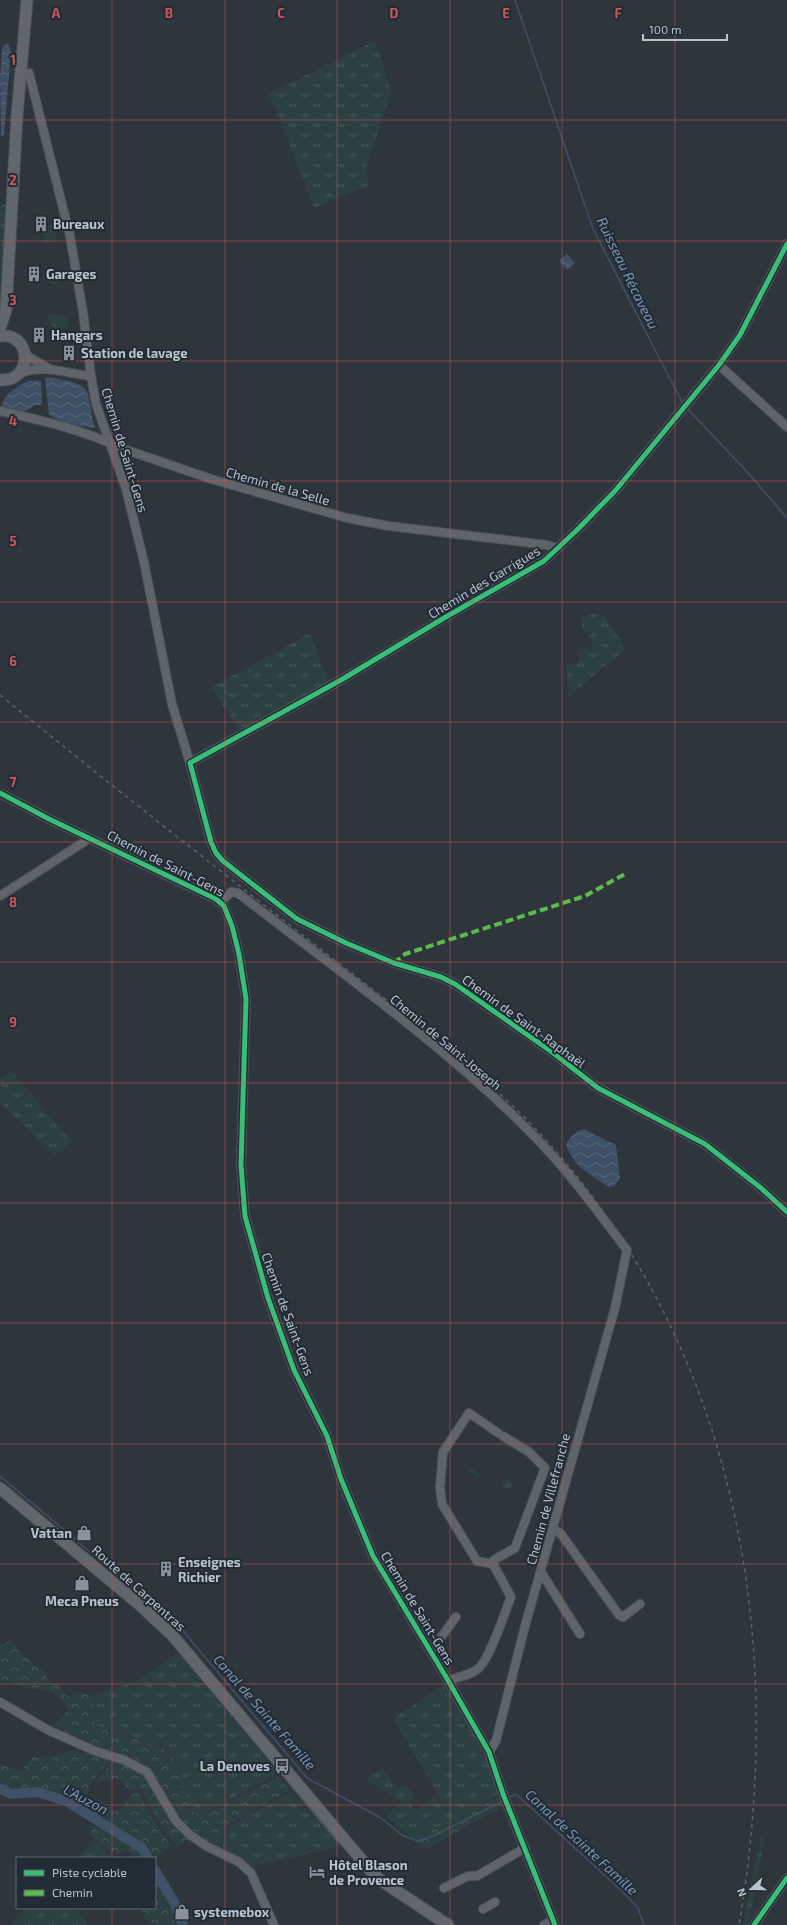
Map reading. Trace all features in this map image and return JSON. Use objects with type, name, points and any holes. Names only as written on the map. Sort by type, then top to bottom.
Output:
[{"type":"main road","points":[[2,381],[19,374],[25,363],[24,350],[14,338],[10,330],[6,310],[18,108],[27,1]]},
{"type":"main road","points":[[0,328],[6,310]]},
{"type":"main road","points":[[0,336],[14,338]]},
{"type":"main road","name":"Route de Carpentras","points":[[0,1488],[142,1606],[172,1635],[380,1880],[448,1925]]},
{"type":"street","name":"Chemin de Saint-Gens","points":[[28,73],[70,236],[84,312],[91,376],[96,404],[108,442],[126,489],[136,528],[172,704],[190,763]]},
{"type":"street","name":"Chemin des Garrigues","points":[[190,763],[341,680],[544,561],[577,530],[614,491],[719,365],[740,335],[787,244]]},
{"type":"street","points":[[24,350],[29,357],[51,370]]},
{"type":"street","points":[[719,365],[787,426]]},
{"type":"street","points":[[19,374],[33,369],[91,376]]},
{"type":"street","name":"Chemin de la Selle","points":[[0,411],[34,419],[108,442],[121,448],[211,479],[347,518],[389,526],[547,545],[557,548]]},
{"type":"street","name":"Chemin de Saint-Raphaël","points":[[190,763],[211,842],[216,853],[243,878],[297,919],[346,943],[394,962],[441,977],[455,984],[552,1052],[598,1088],[705,1144],[761,1188],[787,1212]]},
{"type":"street","name":"Chemin de Saint-Gens","points":[[0,793],[88,838],[165,873],[221,902],[227,911],[234,933],[246,999],[241,1165],[245,1216],[268,1298],[294,1370],[327,1436],[341,1479],[374,1556],[489,1752],[503,1794],[554,1922]]},
{"type":"street","points":[[0,896],[88,838]]},
{"type":"street","name":"Chemin de Saint-Joseph","points":[[221,902],[231,892],[238,893],[397,1015],[484,1088],[538,1140],[554,1158],[627,1250]]},
{"type":"street","name":"Chemin de Villefranche","points":[[489,1752],[496,1740],[571,1457],[615,1308],[627,1250]]},
{"type":"street","points":[[469,1413],[529,1452],[545,1468],[514,1548],[494,1560],[493,1564],[477,1561],[442,1504],[440,1488],[443,1452],[469,1413]]},
{"type":"street","points":[[553,1528],[561,1534],[619,1615],[623,1617],[640,1604]]},
{"type":"street","points":[[448,1680],[470,1674],[480,1667],[489,1651],[511,1597],[493,1564]]},
{"type":"street","points":[[541,1572],[580,1634]]},
{"type":"street","points":[[431,1651],[456,1617]]},
{"type":"street","points":[[0,1702],[48,1730],[95,1751],[124,1760],[146,1772],[176,1821],[206,1846],[239,1862],[251,1873],[274,1925]]},
{"type":"street","points":[[444,1888],[468,1876],[477,1876],[525,1848]]},
{"type":"street","points":[[754,1925],[787,1878]]},
{"type":"street","points":[[483,1909],[495,1902]]},
{"type":"street","points":[[544,1925],[554,1922]]},
{"type":"green space","points":[[375,41],[391,92],[366,169],[369,185],[314,208],[275,107],[265,95]]},
{"type":"green space","points":[[6,204],[0,309],[0,205]]},
{"type":"green space","points":[[53,224],[57,243],[43,243],[45,229]]},
{"type":"green space","points":[[54,274],[63,276],[59,284],[52,284],[48,280]]},
{"type":"green space","points":[[49,313],[69,318],[68,326],[62,330],[56,329],[48,321]]},
{"type":"green space","points":[[597,613],[604,616],[626,649],[569,696],[566,665],[580,662],[578,650],[593,647],[589,631],[584,632],[580,617]]},
{"type":"green space","points":[[310,633],[329,683],[239,731],[233,719],[211,687]]},
{"type":"green space","points":[[12,1072],[73,1143],[53,1156],[0,1102],[0,1079]]},
{"type":"green space","points":[[471,1467],[481,1475],[478,1478],[468,1471]]},
{"type":"green space","points":[[505,1479],[509,1479],[512,1484],[509,1489],[505,1489],[502,1486],[502,1482]]},
{"type":"green space","points":[[10,1640],[24,1656],[43,1671],[49,1682],[59,1684],[66,1696],[78,1692],[93,1696],[95,1725],[164,1749],[173,1755],[191,1811],[202,1815],[278,1777],[290,1790],[228,1825],[223,1835],[221,1849],[205,1842],[193,1833],[183,1822],[153,1774],[142,1764],[129,1756],[89,1746],[52,1728],[68,1710],[60,1698],[44,1689],[24,1688],[8,1681],[0,1683],[0,1643],[2,1645]]},
{"type":"green space","points":[[179,1653],[279,1774],[202,1814],[191,1811],[174,1755],[165,1748],[95,1725],[94,1695],[138,1680]]},
{"type":"green space","points":[[443,1686],[446,1686],[485,1754],[499,1793],[467,1813],[440,1827],[416,1834],[407,1833],[399,1828],[386,1815],[401,1802],[366,1779],[382,1768],[398,1789],[406,1785],[415,1797],[409,1802],[416,1811],[438,1794],[394,1720],[395,1717]]},
{"type":"green space","points":[[73,1751],[112,1758],[88,1786],[89,1790],[86,1796],[93,1801],[96,1797],[106,1806],[120,1810],[131,1795],[139,1792],[151,1816],[171,1846],[156,1857],[133,1857],[127,1850],[116,1855],[98,1844],[89,1832],[99,1818],[68,1798],[37,1790],[12,1791],[0,1785],[0,1765],[22,1771],[32,1757],[54,1756]]},
{"type":"green space","points":[[115,1759],[137,1769],[188,1839],[178,1846],[172,1840],[157,1819],[141,1788],[130,1792],[124,1783],[116,1778],[98,1783],[96,1781]]},
{"type":"green space","points":[[291,1792],[339,1846],[250,1867],[238,1857],[222,1849],[224,1835],[229,1826]]},
{"type":"green space","points":[[499,1797],[505,1805],[425,1850],[406,1833],[422,1834]]},
{"type":"green space","points":[[761,1837],[765,1837],[748,1925],[743,1925]]},
{"type":"green space","points":[[93,1842],[111,1857],[78,1857]]},
{"type":"green space","points":[[156,1867],[174,1898],[184,1925],[156,1925],[144,1918],[142,1909],[156,1909]]},
{"type":"green space","points":[[26,1909],[78,1909],[88,1925],[11,1925]]},
{"type":"water","points":[[8,44],[11,50],[4,135],[1,137],[0,82],[2,48],[4,45]]},
{"type":"water","points":[[567,254],[575,263],[567,270],[559,260]]},
{"type":"water","points":[[48,377],[74,383],[82,386],[86,390],[95,428],[63,422],[57,420],[49,414],[45,378]]},
{"type":"water","points":[[29,380],[41,381],[42,405],[36,405],[21,413],[2,410],[2,405],[7,395]]},
{"type":"water","points":[[584,1129],[616,1145],[620,1179],[614,1186],[609,1187],[583,1170],[569,1152],[566,1144],[574,1134]]},
{"type":"water","points":[[213,1558],[217,1561],[210,1570],[206,1566]]},
{"type":"waterway","name":"Ruisseau Récaveau","points":[[515,0],[593,229],[683,404]]},
{"type":"waterway","name":"Ruisseau Récaveau","points":[[687,408],[750,475],[787,518]]},
{"type":"waterway","name":"Canal de Sainte Famille","points":[[0,1476],[159,1610]]},
{"type":"waterway","name":"Canal de Sainte Famille","points":[[165,1614],[183,1631],[307,1778],[381,1818],[402,1835],[418,1841],[433,1836],[503,1801]]},
{"type":"waterway","points":[[211,1689],[338,1843]]},
{"type":"waterway","name":"L'Auzon","points":[[0,1789],[11,1794],[37,1792],[66,1801],[142,1848],[147,1857]]},
{"type":"waterway","name":"Canal de Sainte Famille","points":[[508,1798],[516,1794],[625,1894],[638,1908],[644,1925]]},
{"type":"waterway","name":"L'Auzon","points":[[156,1872],[174,1902],[183,1925]]},
{"type":"railway","points":[[0,695],[161,824],[437,1040],[492,1086],[543,1137],[610,1221],[663,1311],[704,1406],[732,1506],[750,1609],[756,1713],[752,1819],[739,1925]]},
{"type":"marked path","points":[[394,963],[405,954],[585,896],[625,874]]},
{"type":"cycle path","points":[[787,244],[740,335],[719,365],[615,491],[544,561],[444,618],[341,680],[190,763],[211,842],[216,853],[223,861],[297,919],[346,943],[394,963],[441,977],[455,984],[552,1052],[598,1088],[705,1144],[761,1188],[787,1212]]},
{"type":"cycle path","points":[[0,793],[47,818],[216,899],[224,906],[232,926],[239,954],[246,999],[241,1165],[245,1216],[268,1298],[294,1370],[327,1436],[341,1479],[373,1556],[489,1752],[503,1794],[555,1925]]},
{"type":"cycle path","points":[[754,1925],[787,1878]]},
{"type":"place","name":"Bureaux","points":[[41,224]]},
{"type":"place","name":"Garages","points":[[34,274]]},
{"type":"place","name":"Hangars","points":[[39,335]]},
{"type":"place","name":"Station de lavage","points":[[69,353]]},
{"type":"place","name":"Vattan","points":[[84,1533]]},
{"type":"place","name":"Enseignes Richier","points":[[166,1569]]},
{"type":"place","name":"Meca Pneus","points":[[82,1583]]},
{"type":"place","name":"La Denoves","points":[[282,1766]]},
{"type":"place","name":"Hôtel Blason de Provence","points":[[317,1872]]},
{"type":"place","name":"systemebox","points":[[182,1912]]}]
